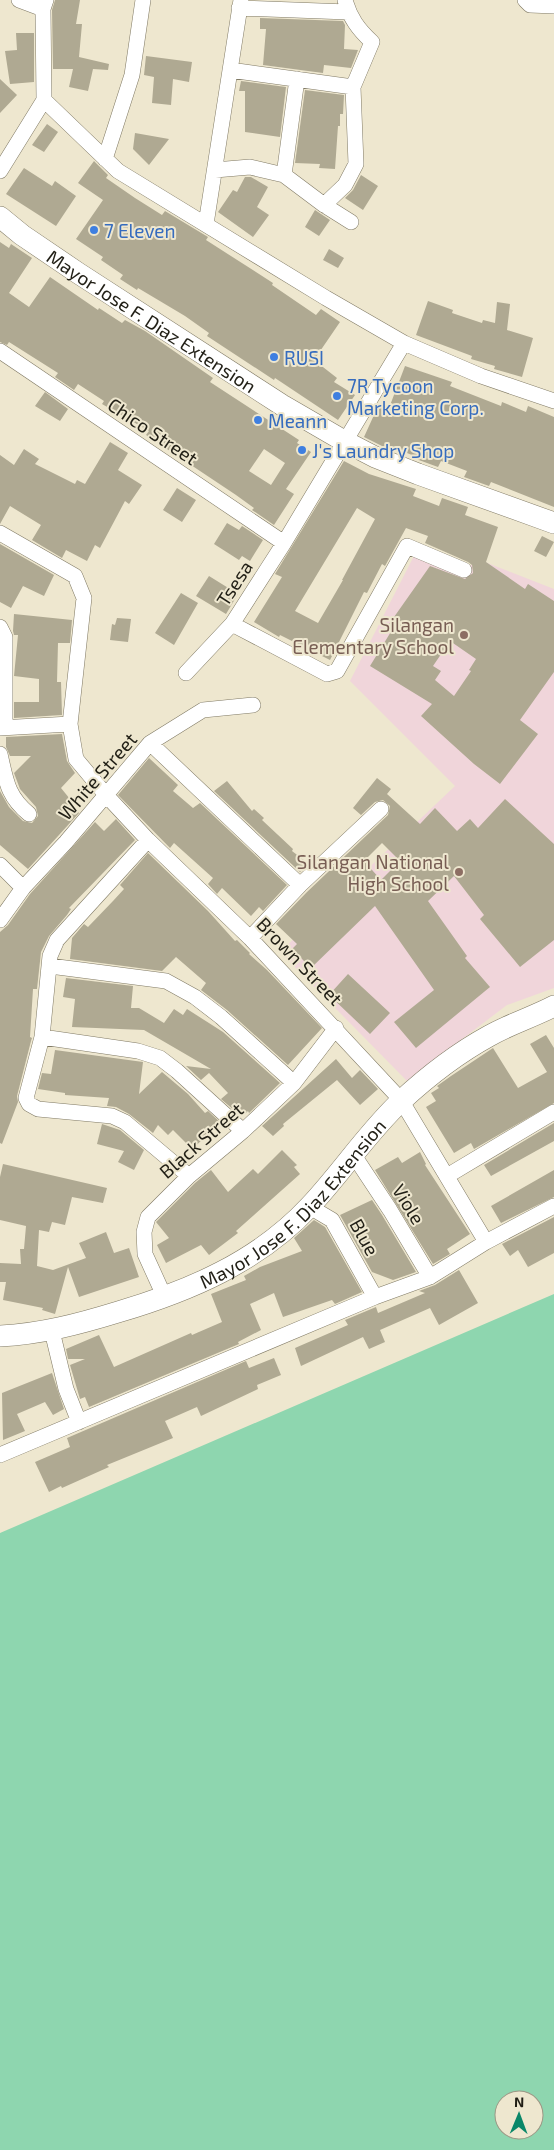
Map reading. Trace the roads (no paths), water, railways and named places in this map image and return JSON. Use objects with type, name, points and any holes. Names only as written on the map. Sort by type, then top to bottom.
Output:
[{"type":"street","points":[[0,171],[44,100],[44,4],[19,0]]},
{"type":"street","points":[[105,159],[132,75],[143,0]]},
{"type":"street","points":[[525,0],[530,5],[554,6]]},
{"type":"street","points":[[206,224],[240,4],[347,6],[357,28],[372,42],[353,87],[356,164],[345,185],[324,205]]},
{"type":"street","points":[[230,70],[353,87]]},
{"type":"street","points":[[284,175],[297,79]]},
{"type":"street","points":[[44,100],[118,171],[404,344],[481,376],[554,402]]},
{"type":"street","points":[[215,170],[250,167],[284,175],[324,205],[351,222]]},
{"type":"street","name":"Mayor Jose F. Diaz Extension","points":[[0,217],[22,235],[78,274],[282,405],[344,441],[401,467],[554,523]]},
{"type":"street","name":"Tsesa","points":[[404,344],[284,543],[232,624],[326,674],[337,671],[408,546],[464,570]]},
{"type":"street","name":"Chico Street","points":[[0,351],[284,543]]},
{"type":"street","name":"Brown Street","points":[[0,533],[75,576],[84,598],[70,724],[76,759],[148,840],[250,938],[402,1100],[486,1242]]},
{"type":"street","points":[[186,674],[232,624]]},
{"type":"street","points":[[0,627],[5,637],[3,727],[70,724]]},
{"type":"street","name":"White Street","points":[[0,920],[24,888],[150,743],[203,710],[253,705]]},
{"type":"street","points":[[150,743],[300,884]]},
{"type":"street","points":[[0,754],[10,792],[20,806],[29,814]]},
{"type":"street","points":[[250,938],[300,884],[381,810]]},
{"type":"street","points":[[148,840],[57,940],[50,956],[42,1037],[26,1098],[30,1104],[38,1108],[112,1116],[125,1122],[189,1176]]},
{"type":"street","points":[[0,865],[24,888]]},
{"type":"street","points":[[50,966],[166,981],[195,996],[294,1083]]},
{"type":"street","name":"Mayor Jose F. Diaz Extension","points":[[0,1336],[52,1331],[165,1298],[206,1281],[240,1262],[275,1238],[310,1207],[374,1127],[402,1100],[463,1052],[490,1035],[554,1006]]},
{"type":"street","name":"Black Street","points":[[165,1298],[145,1254],[144,1232],[148,1217],[189,1176],[243,1131],[294,1083],[336,1028]]},
{"type":"street","points":[[42,1037],[138,1051],[160,1058],[243,1131]]},
{"type":"street","points":[[447,1176],[554,1112]]},
{"type":"street","name":"Viole","points":[[353,1154],[390,1210],[430,1277]]},
{"type":"street","points":[[0,1455],[375,1297],[430,1277],[486,1242],[554,1206]]},
{"type":"street","name":"Blue","points":[[310,1207],[332,1220],[375,1297]]},
{"type":"street","points":[[52,1331],[66,1389],[79,1422]]},
{"type":"place","name":"7 Eleven","points":[[94,230]]},
{"type":"place","name":"RUSI","points":[[274,357]]},
{"type":"place","name":"7R Tycoon Marketing Corp.","points":[[337,396]]},
{"type":"place","name":"Meann","points":[[258,420]]},
{"type":"place","name":"J's Laundry Shop","points":[[302,450]]},
{"type":"place","name":"Silangan Elementary School","points":[[464,635]]},
{"type":"place","name":"Silangan National High School","points":[[459,872]]}]
